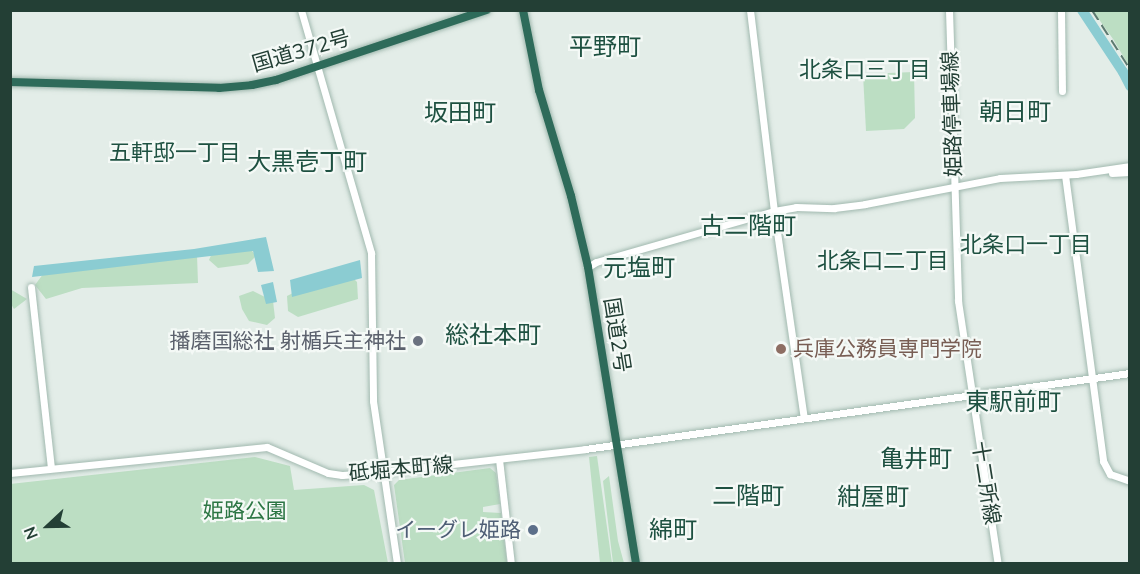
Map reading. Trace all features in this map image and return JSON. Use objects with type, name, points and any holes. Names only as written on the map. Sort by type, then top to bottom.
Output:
[{"type":"highway","name":"国道372号","points":[[10,82],[219,87],[252,85],[316,67],[487,10]]},
{"type":"highway","name":"国道2号","points":[[523,10],[539,90],[571,196],[588,267],[636,564]]},
{"type":"street","points":[[301,10],[316,67],[359,204],[371,253],[373,401],[381,472],[397,564]]},
{"type":"street","points":[[750,10],[774,211],[804,418]]},
{"type":"street","name":"姫路停車場線","points":[[949,10],[955,188],[1000,178],[1130,172]]},
{"type":"street","points":[[1060,10],[1062,91]]},
{"type":"street","name":"姫路停車場線","points":[[1091,173],[1130,166]]},
{"type":"street","points":[[1065,175],[1104,466],[1110,474],[1130,482]]},
{"type":"street","points":[[588,267],[596,262],[774,211],[796,207],[834,208],[955,188]]},
{"type":"street","name":"十二所線","points":[[955,188],[957,289],[998,564]]},
{"type":"street","points":[[31,287],[51,468]]},
{"type":"street","name":"砥堀本町線","points":[[10,473],[267,447],[328,473],[342,475],[381,472],[616,444],[1130,373]]},
{"type":"street","points":[[499,459],[511,564]]},
{"type":"green space","points":[[1093,11],[1129,11],[1129,66],[1113,39]]},
{"type":"green space","points":[[914,72],[915,118],[904,129],[866,131],[863,74]]},
{"type":"green space","points":[[249,247],[256,256],[248,264],[218,268],[209,260],[213,251]]},
{"type":"green space","points":[[197,255],[198,283],[82,288],[46,299],[35,285],[46,270]]},
{"type":"green space","points":[[351,276],[357,282],[358,299],[298,317],[288,311],[287,296]]},
{"type":"green space","points":[[10,289],[27,299],[14,309],[11,304]]},
{"type":"green space","points":[[253,291],[273,301],[275,318],[267,325],[249,321],[242,309],[239,296]]},
{"type":"green space","points":[[597,456],[612,563],[600,563],[589,457]]},
{"type":"green space","name":"姫路公園","points":[[255,457],[290,466],[294,490],[364,485],[374,490],[388,563],[11,563],[10,484]]},
{"type":"green space","points":[[490,468],[496,473],[500,504],[483,507],[483,512],[501,513],[507,563],[405,563],[394,485],[399,480]]},
{"type":"green space","points":[[609,476],[618,541],[624,563],[613,563],[603,481]]},
{"type":"water","points":[[266,237],[274,271],[258,272],[253,251],[32,277],[34,266],[194,249]]},
{"type":"water","points":[[360,260],[362,278],[292,297],[290,280]]},
{"type":"water","points":[[273,282],[277,302],[266,304],[261,285]]},
{"type":"waterway","points":[[1082,10],[1130,86]]},
{"type":"railway","points":[[1092,10],[1130,69]]},
{"type":"place","name":"播磨国総社 射楯兵主神社","points":[[418,341]]},
{"type":"place","name":"兵庫公務員専門学院","points":[[781,349]]},
{"type":"place","name":"イーグレ姫路","points":[[533,530]]},
{"type":"district","name":"平野町","points":[[605,48]]},
{"type":"district","name":"北条口三丁目","points":[[865,71]]},
{"type":"district","name":"朝日町","points":[[1015,113]]},
{"type":"district","name":"坂田町","points":[[460,114]]},
{"type":"district","name":"五軒邸一丁目","points":[[175,154]]},
{"type":"district","name":"大黒壱丁町","points":[[307,163]]},
{"type":"district","name":"古二階町","points":[[748,227]]},
{"type":"district","name":"北条口一丁目","points":[[1026,246]]},
{"type":"district","name":"北条口二丁目","points":[[883,262]]},
{"type":"district","name":"元塩町","points":[[639,269]]},
{"type":"district","name":"総社本町","points":[[493,336]]},
{"type":"district","name":"東駅前町","points":[[1013,403]]},
{"type":"district","name":"亀井町","points":[[916,460]]},
{"type":"district","name":"二階町","points":[[748,497]]},
{"type":"district","name":"紺屋町","points":[[873,498]]},
{"type":"district","name":"綿町","points":[[673,531]]}]
